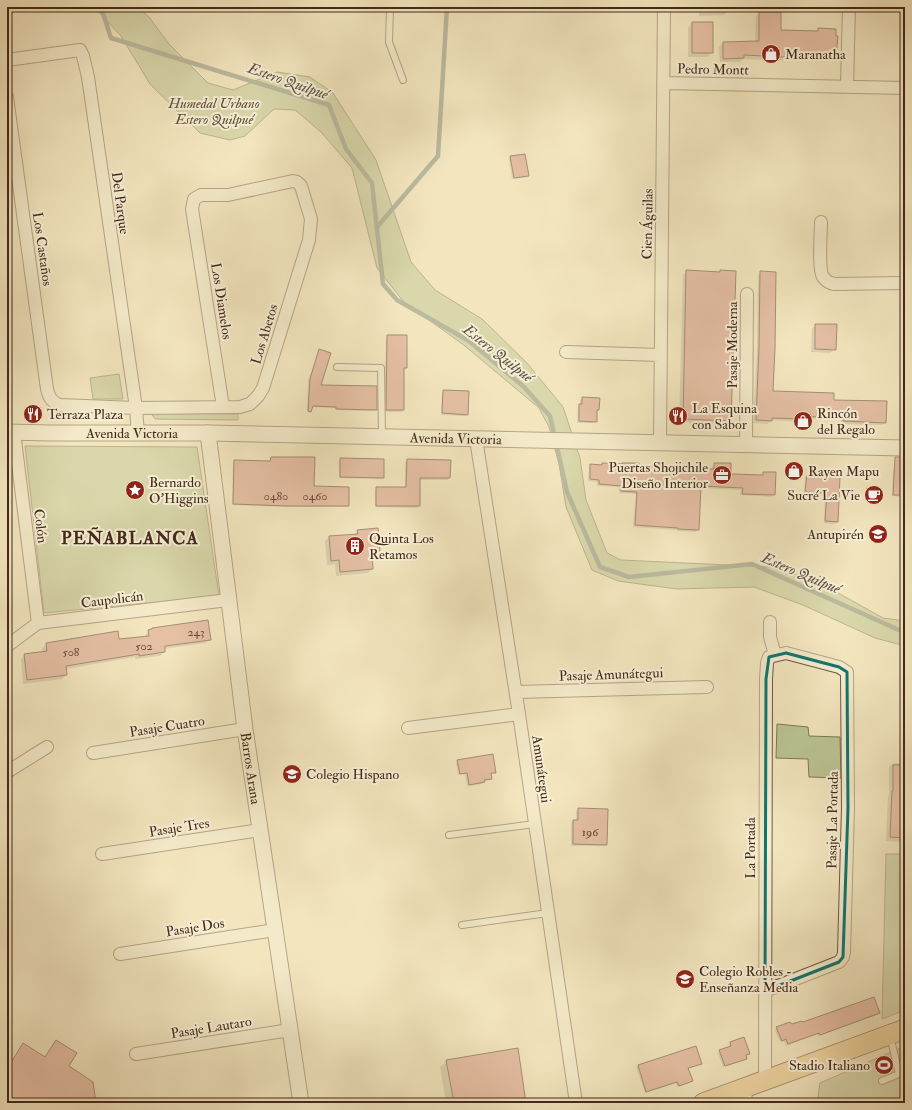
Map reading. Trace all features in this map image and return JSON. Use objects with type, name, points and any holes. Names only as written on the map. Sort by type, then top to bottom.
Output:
[{"type":"main road","points":[[704,1103],[739,1095],[765,1081],[897,1032]]},
{"type":"street","name":"Cien Águilas","points":[[660,442],[664,7]]},
{"type":"street","points":[[847,86],[849,7]]},
{"type":"street","name":"Del Parque","points":[[7,60],[80,50],[83,56],[88,77],[136,408],[138,434]]},
{"type":"street","name":"Pedro Montt","points":[[663,83],[905,88]]},
{"type":"street","name":"Los Castaños","points":[[7,97],[47,389],[49,397],[54,403]]},
{"type":"street","name":"Los Abetos","points":[[54,403],[67,406],[136,408],[240,407],[250,404],[258,396],[263,388],[309,240],[311,219],[301,186],[297,182],[293,181],[228,195],[201,195],[194,199]]},
{"type":"street","name":"Los Diamelos","points":[[194,199],[192,209],[223,407]]},
{"type":"street","points":[[821,222],[821,270],[824,279],[828,283],[905,283]]},
{"type":"street","name":"Pasaje Moderna","points":[[746,444],[747,294]]},
{"type":"street","points":[[566,352],[660,355]]},
{"type":"street","name":"Avenida Victoria","points":[[11,432],[660,442],[905,448]]},
{"type":"street","name":"Colón","points":[[11,432],[38,623]]},
{"type":"street","name":"Barros Arana","points":[[208,434],[245,729],[301,1103]]},
{"type":"street","name":"Amunátegui","points":[[476,439],[516,692],[576,1103]]},
{"type":"street","name":"Caupolicán","points":[[7,646],[38,623],[228,600]]},
{"type":"street","points":[[770,622],[770,636],[776,655]]},
{"type":"street","name":"Pasaje La Portada","points":[[765,990],[839,962],[844,957],[848,808],[847,672],[839,667],[786,653],[776,655]]},
{"type":"street","name":"La Portada","points":[[765,1081],[766,679],[769,657],[776,655]]},
{"type":"street","name":"Pasaje Amunátegui","points":[[516,692],[707,687]]},
{"type":"street","points":[[408,728],[519,714]]},
{"type":"street","name":"Pasaje Cuatro","points":[[93,753],[245,729]]},
{"type":"street","points":[[7,772],[47,748]]},
{"type":"street","name":"Pasaje Tres","points":[[102,854],[260,830]]},
{"type":"street","name":"Pasaje Dos","points":[[120,954],[275,930]]},
{"type":"street","name":"Pasaje Lautaro","points":[[136,1054],[290,1030]]},
{"type":"lane","points":[[390,7],[388,42],[403,80]]},
{"type":"lane","points":[[336,367],[381,368],[382,438]]},
{"type":"lane","points":[[449,835],[535,824]]},
{"type":"lane","points":[[462,925],[548,913]]},
{"type":"lane","points":[[882,1081],[899,1074],[897,1032]]},
{"type":"highlighted area","points":[[786,653],[839,667],[847,672],[848,808],[843,957],[839,962],[765,991],[766,679],[769,657]]},
{"type":"green space","name":"Humedal Urbano Estero Quilpué","points":[[94,7],[137,7],[149,17],[169,44],[208,83],[233,90],[277,72],[310,77],[333,93],[376,160],[411,262],[435,290],[482,319],[527,363],[563,407],[580,458],[586,500],[607,553],[621,560],[771,567],[815,580],[883,618],[905,621],[905,646],[875,638],[803,605],[754,587],[677,589],[618,581],[592,570],[566,507],[559,464],[549,427],[539,408],[465,346],[403,301],[377,268],[352,168],[321,132],[295,110],[274,109],[245,136],[230,140],[200,133],[150,84],[121,36]]},
{"type":"green space","points":[[119,374],[123,399],[93,399],[90,378]]},
{"type":"green space","points":[[151,413],[238,414],[238,420],[155,419]]},
{"type":"green space","points":[[25,446],[197,447],[219,596],[44,613]]},
{"type":"green space","points":[[777,724],[808,727],[809,736],[840,737],[841,778],[809,777],[808,759],[776,758]]},
{"type":"green space","points":[[886,854],[905,854],[905,1010],[882,1019]]},
{"type":"green space","name":"Stadio Italiano","points":[[905,1046],[905,1103],[817,1103],[820,1083]]},
{"type":"building","points":[[759,12],[781,12],[781,30],[818,31],[818,28],[836,29],[836,36],[838,36],[836,56],[804,55],[803,58],[744,55],[744,58],[723,59],[723,42],[759,41]]},
{"type":"building","points":[[692,22],[713,22],[713,53],[692,53]]},
{"type":"building","points":[[525,154],[529,176],[514,178],[510,156]]},
{"type":"building","points":[[686,270],[720,272],[720,270],[736,271],[731,421],[683,419]]},
{"type":"building","points":[[760,271],[776,272],[773,391],[834,393],[834,400],[887,401],[886,423],[843,421],[843,416],[807,417],[807,419],[772,418],[772,421],[756,420]]},
{"type":"building","points":[[815,324],[837,324],[836,350],[815,349]]},
{"type":"building","points":[[387,335],[407,335],[407,368],[404,368],[404,410],[386,410]]},
{"type":"building","points":[[319,349],[331,353],[321,385],[377,386],[377,410],[336,409],[336,407],[313,406],[311,412],[308,411],[310,379]]},
{"type":"building","points":[[443,390],[469,391],[468,415],[442,413]]},
{"type":"building","points":[[582,397],[600,398],[599,410],[597,410],[597,422],[579,421],[579,404],[582,404]]},
{"type":"building","points":[[271,457],[315,457],[314,486],[349,487],[349,506],[233,504],[234,460],[270,461]]},
{"type":"building","points":[[895,457],[905,457],[905,495],[893,495]]},
{"type":"building","points":[[340,458],[384,459],[384,478],[340,477]]},
{"type":"building","points":[[407,459],[451,460],[450,478],[420,478],[420,506],[376,506],[376,487],[406,487]]},
{"type":"building","points":[[602,463],[639,463],[639,466],[714,469],[714,463],[731,463],[731,474],[763,475],[763,472],[776,472],[775,495],[742,494],[743,488],[701,486],[699,530],[635,525],[637,492],[621,491],[621,486],[599,484],[599,480],[590,479],[590,464],[602,465]]},
{"type":"building","points":[[807,475],[840,477],[838,522],[825,521],[827,493],[805,492]]},
{"type":"building","name":"Quinta Los Retamos","points":[[378,528],[380,551],[372,552],[373,569],[340,572],[339,560],[331,561],[329,536],[358,534],[357,530]]},
{"type":"building","points":[[208,620],[211,640],[165,646],[165,652],[139,656],[139,654],[66,666],[67,675],[27,680],[24,654],[47,651],[46,643],[118,631],[119,639],[149,636],[148,630],[152,628]]},
{"type":"building","points":[[493,754],[496,773],[491,773],[492,779],[469,785],[467,773],[460,774],[457,760]]},
{"type":"building","points":[[893,765],[905,765],[905,838],[890,837]]},
{"type":"building","points":[[578,808],[608,809],[607,845],[573,844],[573,820],[578,820]]},
{"type":"building","points":[[874,997],[880,1013],[820,1035],[819,1033],[788,1044],[786,1039],[782,1041],[776,1027],[790,1022],[792,1024],[803,1022]]},
{"type":"building","points":[[744,1037],[750,1054],[746,1055],[747,1059],[725,1066],[719,1050],[731,1046],[730,1042]]},
{"type":"building","points":[[56,1040],[77,1053],[69,1066],[93,1082],[96,1103],[7,1103],[7,1069],[23,1043],[45,1057]]},
{"type":"building","points":[[696,1046],[702,1064],[688,1068],[693,1081],[679,1086],[677,1082],[646,1092],[638,1065]]},
{"type":"building","points":[[518,1048],[526,1103],[454,1103],[446,1060]]},
{"type":"waterway","name":"Estero Quilpué","points":[[101,7],[111,38],[329,105],[346,149],[372,183],[383,284],[397,300],[469,341],[524,387],[550,416],[567,492],[600,567],[629,577],[752,564],[899,630],[905,631]]},
{"type":"waterway","points":[[377,227],[438,156],[447,7]]},
{"type":"place","name":"Maranatha","points":[[771,54]]},
{"type":"place","name":"Terraza Plaza","points":[[33,414]]},
{"type":"place","name":"La Esquina con Sabor","points":[[678,416]]},
{"type":"place","name":"Rincón del Regalo","points":[[803,421]]},
{"type":"place","name":"Rayen Mapu","points":[[794,471]]},
{"type":"place","name":"Puertas Shojichile Diseño Interior","points":[[722,475]]},
{"type":"place","name":"Bernardo O'Higgins","points":[[135,490]]},
{"type":"place","name":"Sucré La Vie","points":[[874,495]]},
{"type":"place","name":"Antupirén","points":[[878,534]]},
{"type":"place","name":"Quinta Los Retamos","points":[[355,546]]},
{"type":"place","name":"Colegio Hispano","points":[[292,774]]},
{"type":"place","name":"Colegio Robles - Enseñanza Media","points":[[685,979]]},
{"type":"place","name":"Stadio Italiano","points":[[884,1065]]},
{"type":"district","name":"PEÑABLANCA","points":[[130,538]]}]
